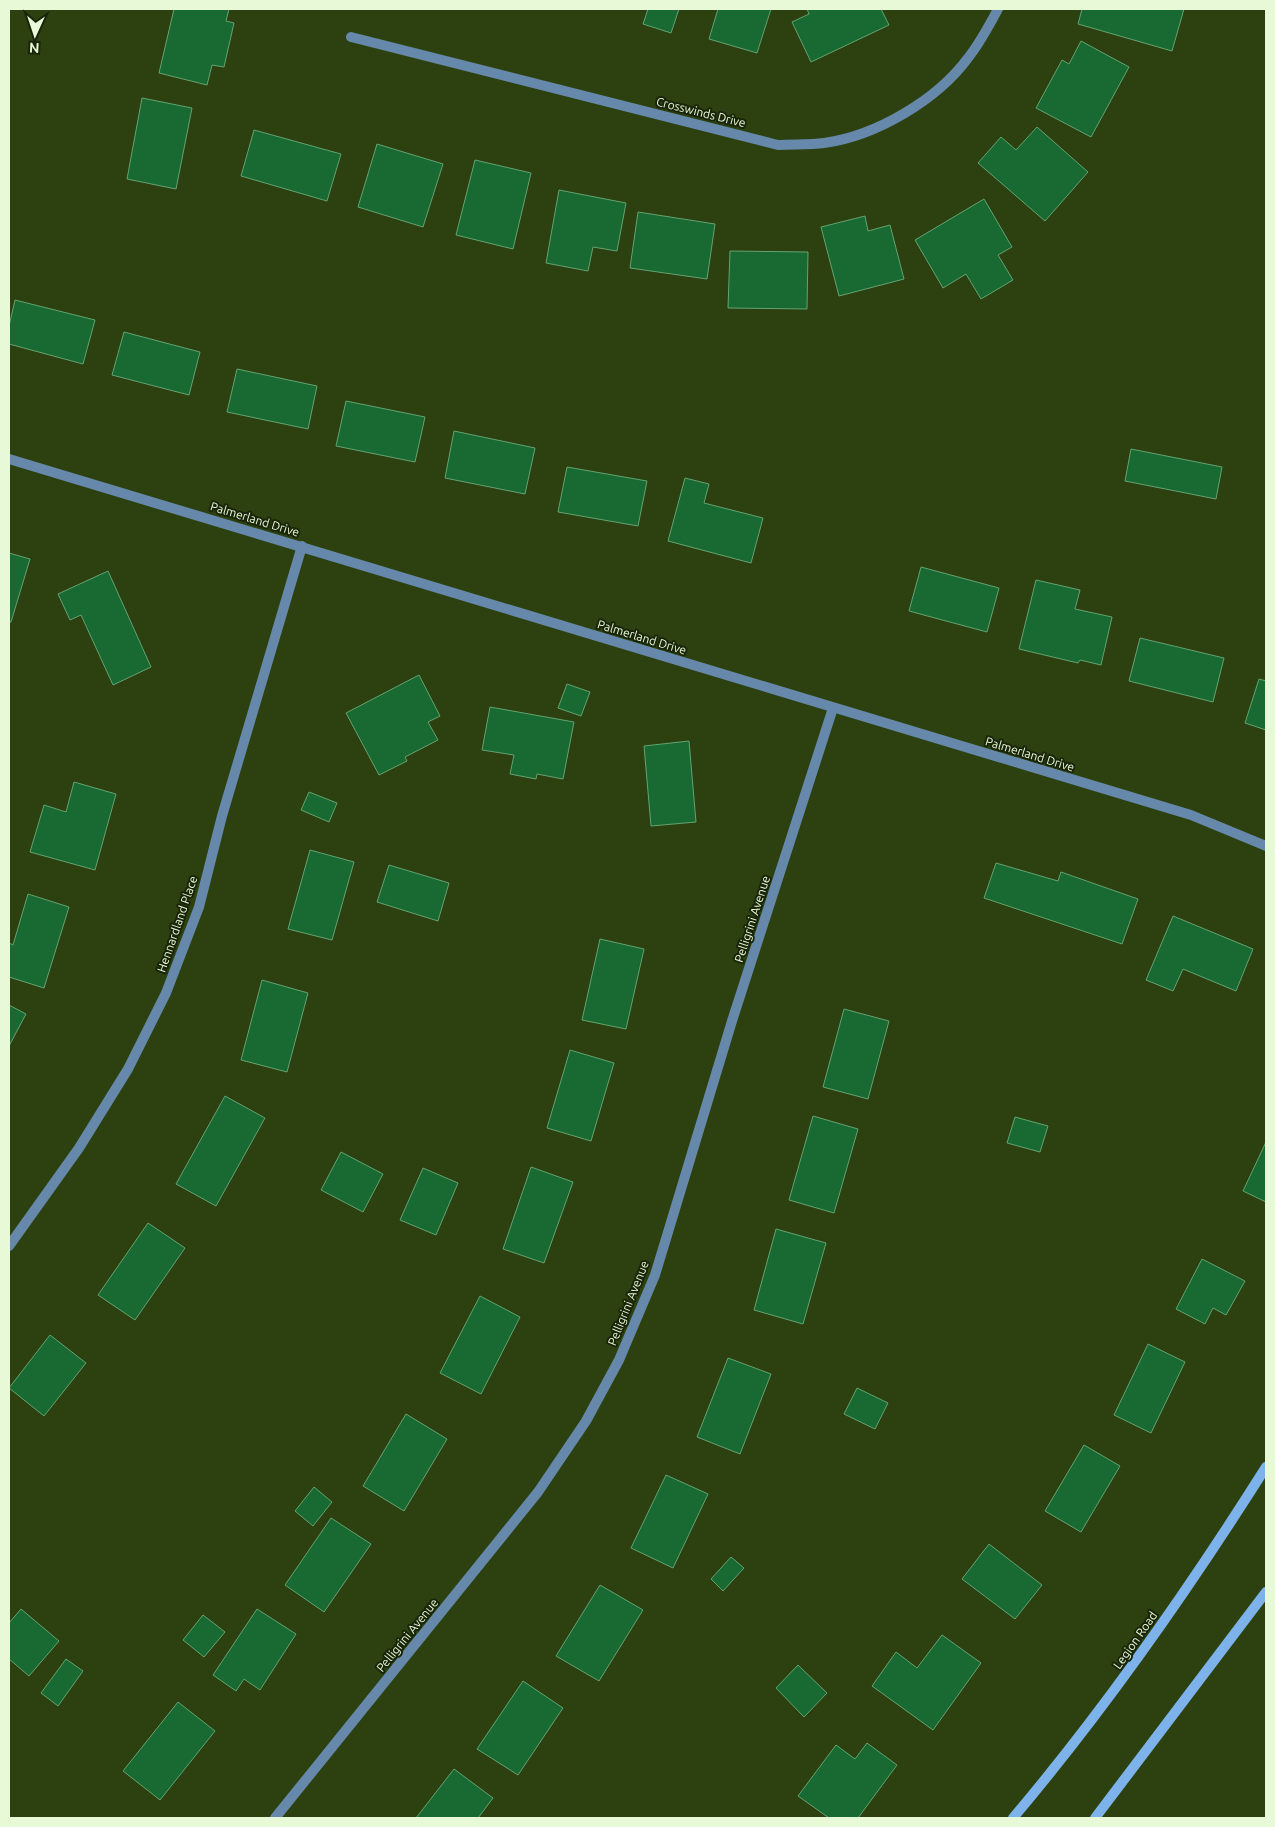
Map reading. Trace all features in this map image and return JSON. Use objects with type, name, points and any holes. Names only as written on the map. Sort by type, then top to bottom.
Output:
[{"type":"main road","name":"Legion Road","points":[[1013,1818],[1083,1732],[1141,1655],[1266,1467]]},
{"type":"main road","points":[[1095,1818],[1266,1592]]},
{"type":"street","name":"Crosswinds Drive","points":[[351,37],[778,145],[806,144],[824,143],[862,133],[898,118],[936,92],[968,59],[998,9]]},
{"type":"street","name":"Palmerland Drive","points":[[9,459],[1190,815],[1266,846]]},
{"type":"street","name":"Hennardland Place","points":[[9,1246],[79,1148],[128,1069],[166,993],[199,906],[222,816],[302,546]]},
{"type":"street","name":"Pelligrini Avenue","points":[[275,1818],[538,1492],[586,1421],[619,1360],[655,1275],[732,1021],[833,708]]},
{"type":"building","points":[[174,9],[229,9],[226,21],[234,23],[224,67],[212,65],[207,85],[159,73]]},
{"type":"building","points":[[648,9],[679,9],[671,33],[643,24]]},
{"type":"building","points":[[718,9],[771,9],[757,53],[709,39]]},
{"type":"building","points":[[807,9],[881,9],[889,25],[811,62],[792,22],[809,14]]},
{"type":"building","points":[[1082,9],[1184,9],[1172,51],[1078,24]]},
{"type":"building","points":[[1081,41],[1129,67],[1091,137],[1036,108],[1062,60],[1069,64]]},
{"type":"building","points":[[142,98],[192,108],[176,189],[127,179]]},
{"type":"building","points":[[1037,127],[1088,172],[1045,221],[978,163],[1001,137],[1016,150]]},
{"type":"building","points":[[254,130],[341,154],[327,201],[241,176]]},
{"type":"building","points":[[377,144],[443,164],[423,227],[358,207]]},
{"type":"building","points":[[475,160],[531,173],[513,249],[456,235]]},
{"type":"building","points":[[559,190],[626,203],[617,251],[593,247],[588,271],[546,263]]},
{"type":"building","points":[[984,199],[1012,247],[998,255],[1013,280],[981,299],[966,274],[943,288],[915,240]]},
{"type":"building","points":[[638,212],[715,224],[707,279],[630,268]]},
{"type":"building","points":[[865,216],[868,231],[890,225],[904,279],[839,296],[821,227]]},
{"type":"building","points":[[730,251],[808,252],[807,309],[728,308]]},
{"type":"building","points":[[15,300],[95,320],[83,364],[9,344],[9,326]]},
{"type":"building","points":[[124,332],[200,352],[189,395],[112,375]]},
{"type":"building","points":[[237,369],[317,386],[308,429],[227,412]]},
{"type":"building","points":[[346,401],[425,417],[415,462],[336,446]]},
{"type":"building","points":[[454,431],[535,448],[525,494],[445,478]]},
{"type":"building","points":[[1131,449],[1222,467],[1216,499],[1125,481]]},
{"type":"building","points":[[567,467],[647,481],[638,526],[558,512]]},
{"type":"building","points":[[685,478],[709,484],[704,503],[763,518],[751,563],[668,541]]},
{"type":"building","points":[[9,553],[30,559],[11,622],[9,622]]},
{"type":"building","points":[[921,567],[999,588],[987,632],[909,611]]},
{"type":"building","points":[[108,571],[151,667],[113,685],[81,615],[70,620],[58,594]]},
{"type":"building","points":[[1036,580],[1080,590],[1075,609],[1112,617],[1101,665],[1080,660],[1078,663],[1019,649]]},
{"type":"building","points":[[1140,638],[1224,658],[1213,702],[1129,681]]},
{"type":"building","points":[[419,675],[440,716],[428,722],[438,740],[405,757],[407,761],[379,775],[346,713]]},
{"type":"building","points":[[1259,679],[1266,681],[1266,730],[1245,723]]},
{"type":"building","points":[[567,684],[590,692],[581,716],[558,708]]},
{"type":"building","points":[[490,707],[574,722],[563,779],[537,774],[536,779],[510,774],[514,755],[482,750]]},
{"type":"building","points":[[689,741],[696,822],[651,826],[644,746]]},
{"type":"building","points":[[74,782],[116,794],[95,870],[30,852],[44,805],[66,812]]},
{"type":"building","points":[[309,792],[337,803],[329,822],[301,810]]},
{"type":"building","points":[[310,850],[354,862],[332,940],[288,929]]},
{"type":"building","points":[[996,863],[1058,881],[1061,872],[1138,899],[1122,944],[984,898]]},
{"type":"building","points":[[389,865],[449,883],[438,921],[377,902]]},
{"type":"building","points":[[28,894],[69,907],[44,988],[9,977],[9,943],[13,945]]},
{"type":"building","points":[[1173,916],[1253,949],[1236,991],[1183,969],[1173,991],[1146,980]]},
{"type":"building","points":[[600,939],[644,949],[626,1029],[582,1020]]},
{"type":"building","points":[[262,980],[308,993],[287,1072],[241,1060]]},
{"type":"building","points":[[9,1005],[26,1014],[9,1046]]},
{"type":"building","points":[[844,1009],[889,1021],[868,1099],[823,1087]]},
{"type":"building","points":[[570,1050],[614,1063],[591,1141],[547,1128]]},
{"type":"building","points":[[225,1096],[265,1118],[216,1206],[176,1184]]},
{"type":"building","points":[[813,1116],[858,1129],[834,1213],[789,1200]]},
{"type":"building","points":[[1015,1117],[1048,1126],[1040,1152],[1007,1143]]},
{"type":"building","points":[[1266,1142],[1266,1202],[1243,1191]]},
{"type":"building","points":[[341,1152],[383,1174],[363,1212],[321,1190]]},
{"type":"building","points":[[531,1167],[573,1182],[544,1263],[503,1249]]},
{"type":"building","points":[[423,1168],[458,1183],[436,1235],[400,1220]]},
{"type":"building","points":[[148,1223],[185,1248],[135,1320],[98,1295]]},
{"type":"building","points":[[776,1229],[826,1243],[803,1324],[754,1310]]},
{"type":"building","points":[[1202,1259],[1245,1281],[1226,1315],[1213,1308],[1205,1324],[1176,1309]]},
{"type":"building","points":[[480,1296],[520,1317],[481,1394],[440,1373]]},
{"type":"building","points":[[50,1335],[86,1363],[44,1416],[9,1388]]},
{"type":"building","points":[[1148,1344],[1185,1362],[1151,1433],[1114,1415]]},
{"type":"building","points":[[728,1358],[771,1374],[740,1454],[697,1437]]},
{"type":"building","points":[[857,1388],[888,1403],[875,1429],[844,1414]]},
{"type":"building","points":[[406,1414],[447,1439],[404,1511],[363,1486]]},
{"type":"building","points":[[1084,1445],[1120,1466],[1081,1532],[1045,1511]]},
{"type":"building","points":[[666,1475],[708,1494],[673,1568],[631,1548]]},
{"type":"building","points":[[314,1487],[332,1502],[313,1526],[295,1511]]},
{"type":"building","points":[[331,1518],[371,1544],[324,1612],[285,1585]]},
{"type":"building","points":[[989,1544],[1042,1585],[1015,1619],[962,1579]]},
{"type":"building","points":[[731,1557],[744,1568],[723,1591],[711,1579]]},
{"type":"building","points":[[600,1585],[643,1610],[599,1681],[556,1656]]},
{"type":"building","points":[[21,1609],[59,1641],[29,1676],[9,1659],[9,1623]]},
{"type":"building","points":[[257,1609],[296,1634],[260,1690],[244,1679],[236,1691],[213,1675]]},
{"type":"building","points":[[203,1615],[225,1632],[204,1657],[183,1640]]},
{"type":"building","points":[[942,1635],[981,1663],[933,1730],[872,1686],[896,1652],[917,1668]]},
{"type":"building","points":[[66,1659],[83,1671],[58,1706],[41,1693]]},
{"type":"building","points":[[798,1665],[827,1693],[804,1717],[776,1688]]},
{"type":"building","points":[[523,1681],[563,1708],[518,1775],[477,1749]]},
{"type":"building","points":[[178,1702],[215,1731],[160,1800],[123,1771]]},
{"type":"building","points":[[867,1743],[897,1765],[858,1818],[829,1818],[798,1796],[836,1745],[855,1759]]},
{"type":"building","points":[[454,1769],[493,1798],[478,1818],[416,1818]]}]
